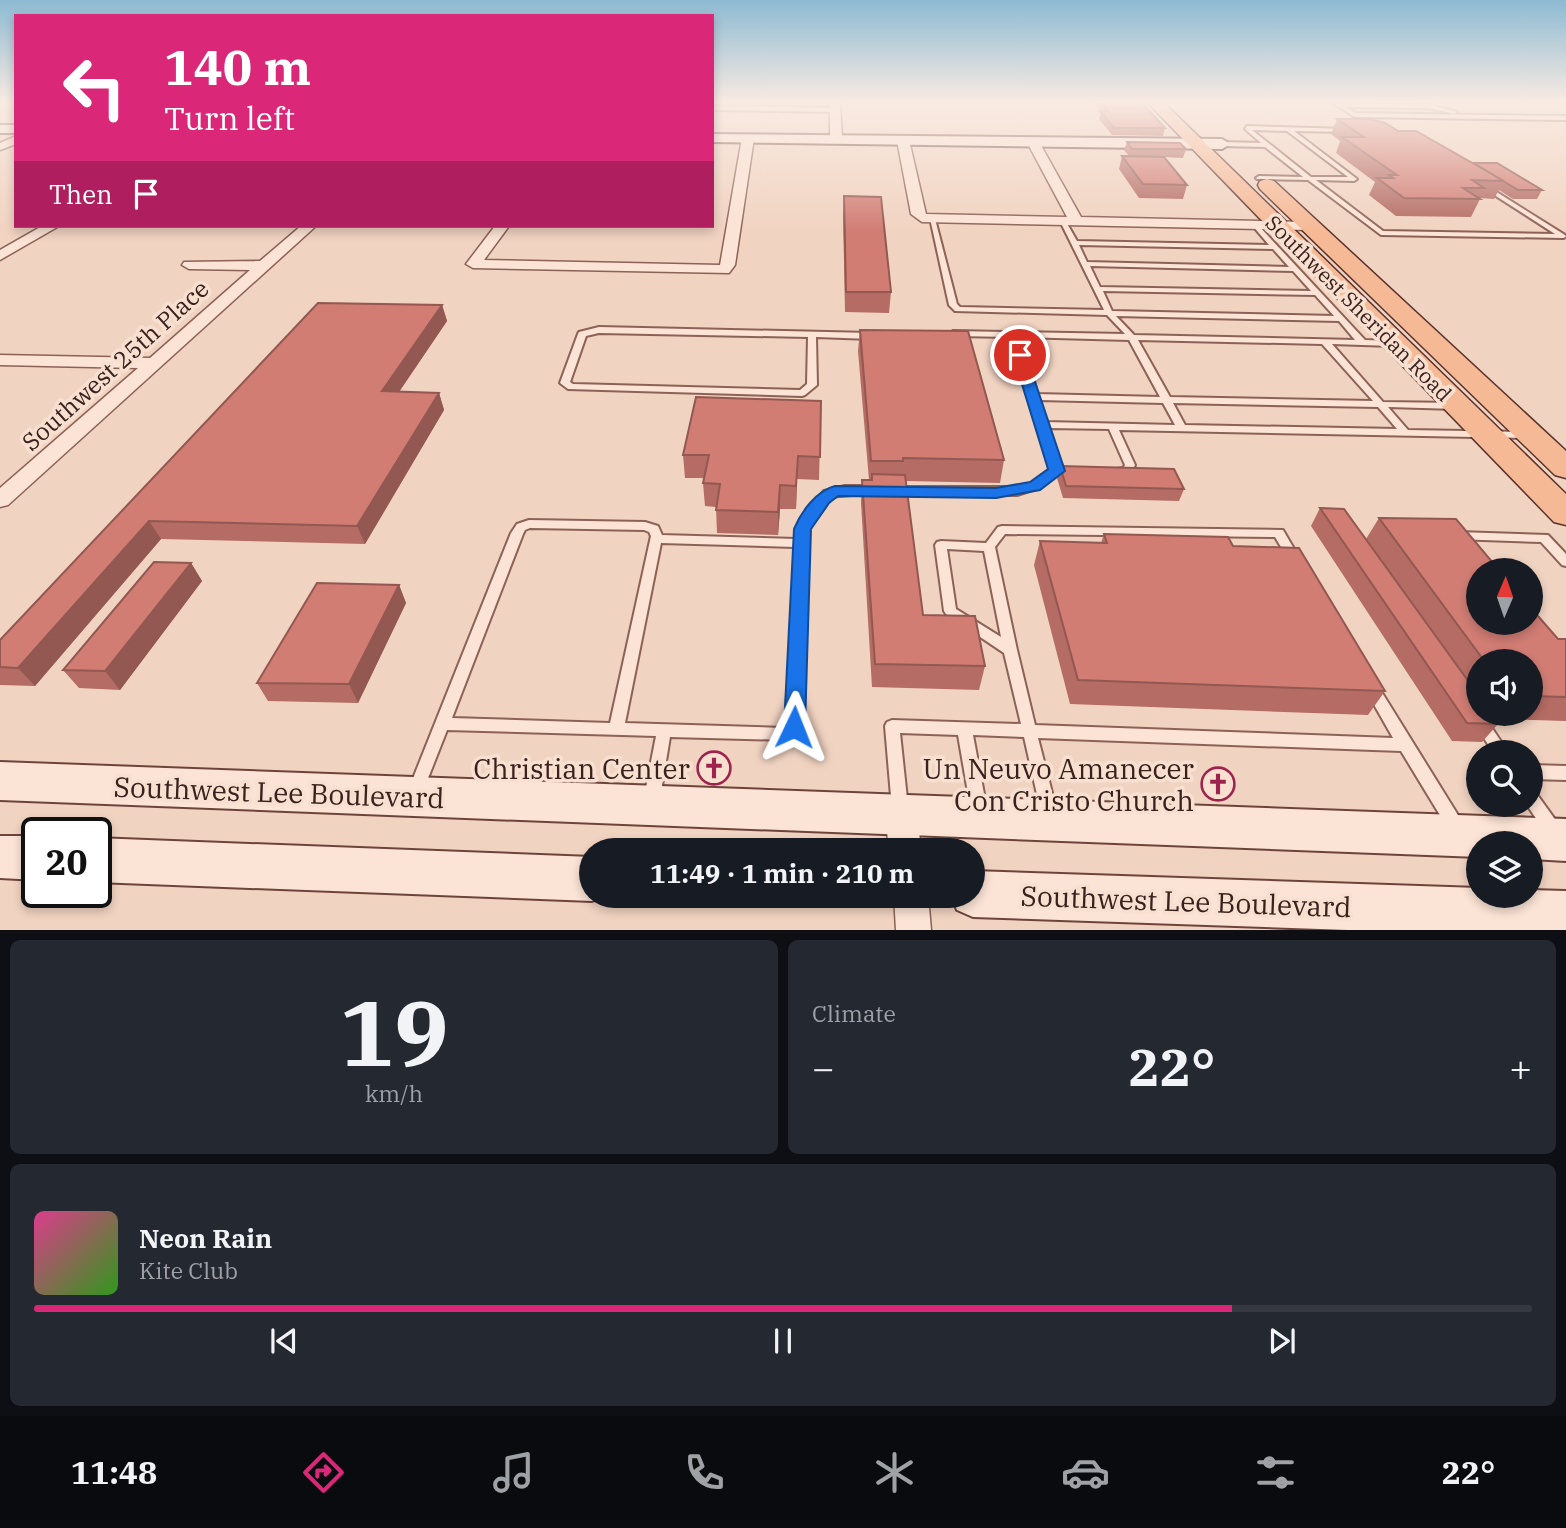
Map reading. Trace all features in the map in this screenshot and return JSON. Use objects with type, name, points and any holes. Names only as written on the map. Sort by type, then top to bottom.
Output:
[{"type":"main road","name":"Southwest Sheridan Road","points":[[1195,144],[1269,233],[1394,343],[1566,514]]},
{"type":"main road","name":"Southwest Sheridan Road","points":[[1222,144],[1566,468]]},
{"type":"main road","name":"Southwest Lee Boulevard","points":[[0,781],[651,805],[903,832],[980,817],[1563,840]]},
{"type":"main road","points":[[0,857],[21,858]]},
{"type":"main road","points":[[112,861],[579,879]]},
{"type":"main road","name":"Southwest Lee Boulevard","points":[[985,894],[1566,914]]},
{"type":"street","points":[[500,228],[473,264],[724,270],[728,265],[747,144]]},
{"type":"street","points":[[904,144],[918,214],[922,218],[1070,222],[1269,233],[1309,226]]},
{"type":"street","points":[[1034,144],[1070,222]]},
{"type":"street","points":[[0,256],[49,228]]},
{"type":"street","name":"Southwest 25th Place","points":[[0,500],[307,228]]},
{"type":"street","name":"Southwest 25th Place","points":[[189,265],[263,267]]},
{"type":"street","points":[[0,360],[155,363]]},
{"type":"street","points":[[912,908],[914,929]]},
{"type":"lane","points":[[1240,144],[1266,145],[1381,233],[1563,236],[1475,180]]},
{"type":"lane","points":[[1259,178],[1354,179],[1308,144]]},
{"type":"lane","points":[[932,219],[953,305],[958,309],[1340,319]]},
{"type":"lane","points":[[1070,222],[1074,243],[1110,314],[1132,337],[1182,428]]},
{"type":"lane","points":[[1074,243],[1269,233],[1294,269],[1362,342]]},
{"type":"lane","points":[[1085,264],[1294,269]]},
{"type":"lane","points":[[1097,289],[1317,293]]},
{"type":"lane","points":[[812,335],[812,385],[802,393],[571,387],[565,383],[582,334],[587,331],[879,336]]},
{"type":"lane","points":[[943,335],[1013,334],[1394,343]]},
{"type":"lane","points":[[1013,334],[1057,471]]},
{"type":"lane","points":[[1324,341],[1405,432]]},
{"type":"lane","points":[[1034,397],[1458,406]]},
{"type":"lane","points":[[1043,425],[1531,435]]},
{"type":"lane","points":[[1107,472],[1127,471],[1130,465],[1113,427]]},
{"type":"lane","points":[[442,724],[772,735],[787,733],[794,727],[805,522],[823,499],[835,491],[996,493],[1035,486],[1057,471],[1069,471]]},
{"type":"lane","points":[[413,796],[521,527],[529,524],[645,526],[654,530],[656,539],[616,730]]},
{"type":"lane","points":[[1051,821],[1010,650],[989,547],[1002,530],[1279,533],[1300,569]]},
{"type":"lane","points":[[1442,535],[1544,538],[1566,562]]},
{"type":"lane","points":[[1468,536],[1483,553]]},
{"type":"lane","points":[[656,539],[802,543]]},
{"type":"lane","points":[[1550,544],[1566,544]]},
{"type":"lane","points":[[989,547],[940,545],[950,611],[1010,650]]},
{"type":"lane","points":[[1363,674],[1462,837]]},
{"type":"lane","points":[[903,832],[892,726],[1405,745]]},
{"type":"lane","points":[[964,729],[980,817]]},
{"type":"lane","points":[[651,805],[664,732]]},
{"type":"lane","points":[[1543,772],[1566,773]]},
{"type":"lane","points":[[1543,814],[1563,840]]},
{"type":"building","points":[[1129,144],[1181,144],[1186,149],[1132,149]]},
{"type":"building","points":[[1353,144],[1440,144],[1504,181],[1472,180],[1484,188],[1463,188],[1480,199],[1404,198],[1377,178],[1393,178],[1389,175],[1397,175]]},
{"type":"building","points":[[1122,156],[1164,157],[1187,185],[1143,184]]},
{"type":"building","points":[[1474,163],[1497,163],[1542,190],[1518,190]]},
{"type":"building","points":[[844,196],[881,197],[891,292],[846,292]]},
{"type":"building","points":[[318,303],[442,305],[382,391],[439,393],[357,526],[149,521],[18,668],[0,667],[0,640]]},
{"type":"building","points":[[860,330],[968,331],[1004,460],[903,458],[903,461],[871,461]]},
{"type":"building","points":[[696,397],[821,401],[820,457],[798,456],[796,486],[780,485],[778,512],[716,510],[720,484],[703,483],[709,455],[683,455]]},
{"type":"building","points":[[1060,466],[1174,469],[1184,489],[1066,486]]},
{"type":"building","points":[[872,474],[905,475],[923,615],[975,616],[985,666],[875,664],[862,480],[872,480]]},
{"type":"building","points":[[1320,508],[1344,509],[1466,678],[1466,722]]},
{"type":"building","points":[[1379,518],[1456,519],[1489,558],[1466,558],[1466,635],[1544,635],[1544,623],[1558,639],[1566,639],[1566,697],[1543,696],[1543,649],[1475,649]]},
{"type":"building","points":[[1104,534],[1228,537],[1233,546],[1299,548],[1385,691],[1078,680],[1040,541],[1107,543]]},
{"type":"building","points":[[154,562],[191,563],[105,671],[63,670]]},
{"type":"building","points":[[317,583],[399,585],[349,684],[257,683]]},
{"type":"place","name":"Christian Center","points":[[714,768]]},
{"type":"place","name":"Un Neuvo Amanecer Con Cristo Church","points":[[1218,784]]},
{"type":"route","points":[[794,727],[802,529],[805,522],[823,499],[835,491],[996,493],[1035,486],[1057,471],[1020,355]]}]
